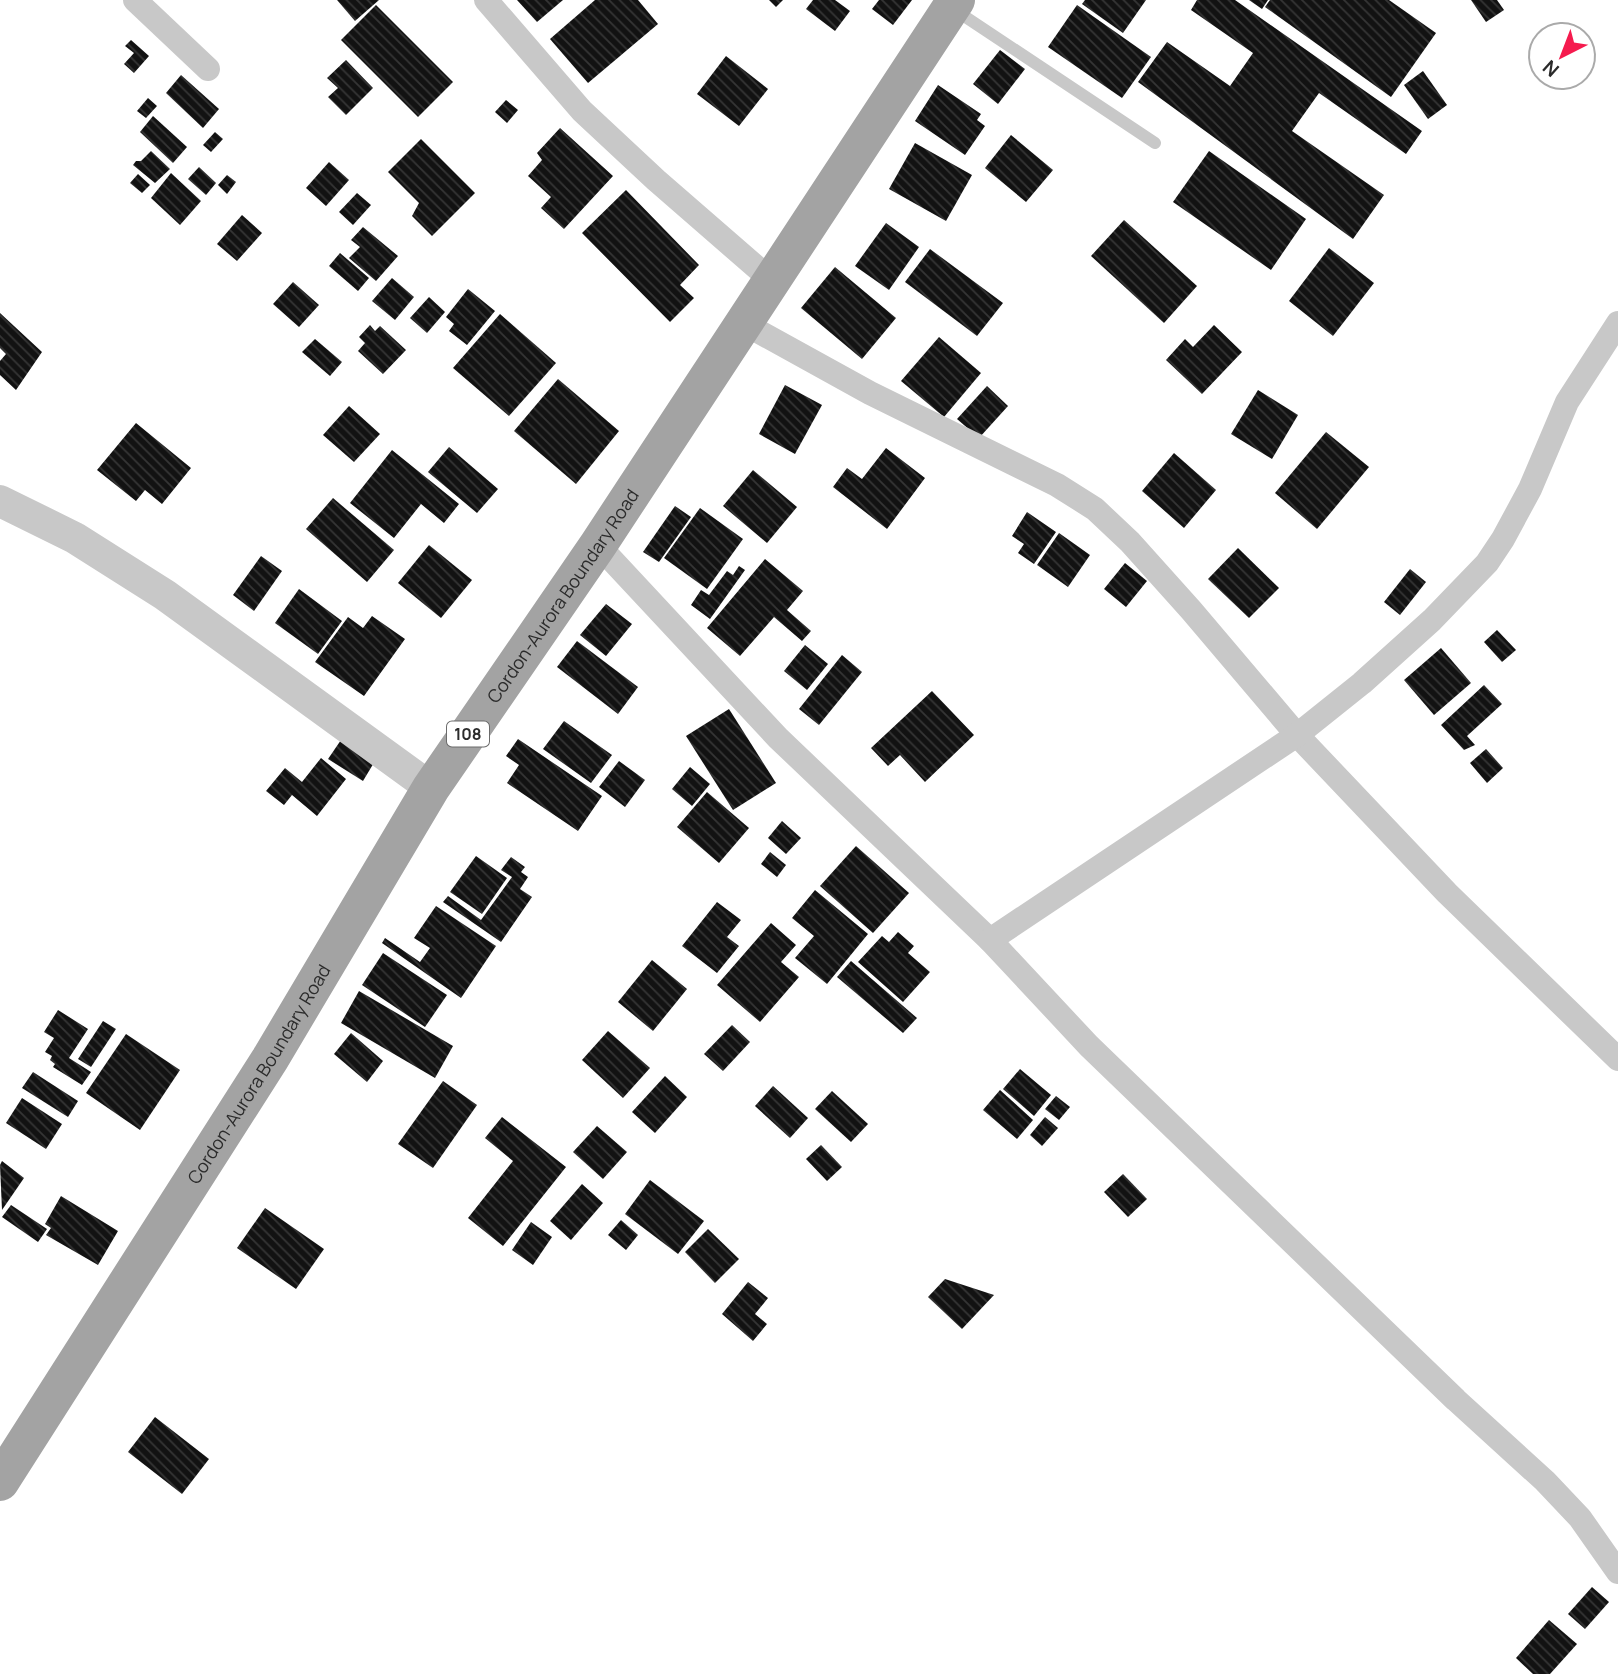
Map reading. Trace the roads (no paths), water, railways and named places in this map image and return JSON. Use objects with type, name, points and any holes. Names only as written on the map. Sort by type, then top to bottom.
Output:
[{"type":"main road","name":"Cordon-Aurora Boundary Road","points":[[0,1482],[270,1059],[431,788],[598,545],[954,4]]},
{"type":"street","points":[[135,0],[208,69]]},
{"type":"street","points":[[486,0],[582,111],[656,180],[771,280]]},
{"type":"street","points":[[990,940],[1297,735],[1362,683],[1432,620],[1487,563],[1530,489],[1567,402],[1618,323]]},
{"type":"street","points":[[745,324],[870,393],[1057,485],[1095,509],[1130,542],[1297,735],[1447,893],[1618,1059]]},
{"type":"street","points":[[0,501],[75,538],[165,595],[431,788]]},
{"type":"street","points":[[598,545],[778,738],[990,940],[1089,1046],[1457,1400],[1545,1481],[1580,1518],[1618,1572]]},
{"type":"lane","points":[[954,4],[1155,143]]}]
